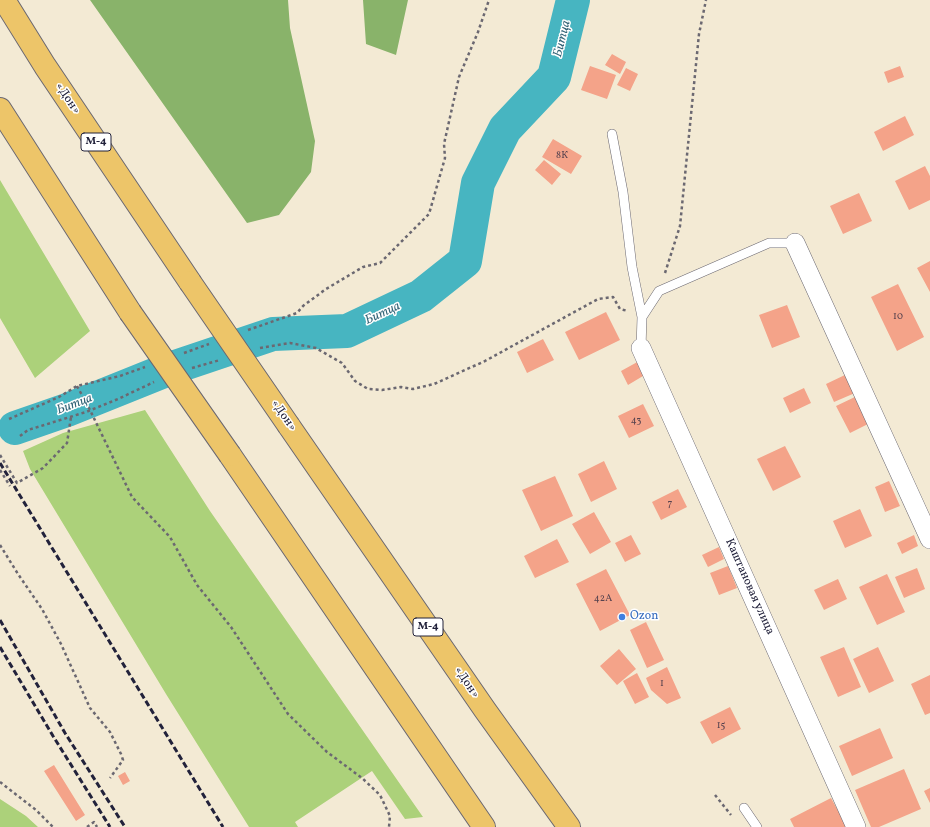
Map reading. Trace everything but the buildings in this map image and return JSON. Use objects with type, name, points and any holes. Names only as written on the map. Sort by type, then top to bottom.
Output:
[{"type":"highway","name":"«Дон»","points":[[4,0],[45,66],[190,282],[485,710],[569,827]]},
{"type":"highway","points":[[0,109],[130,312],[230,455],[484,827]]},
{"type":"street","points":[[796,243],[930,539]]},
{"type":"street","name":"Каштановая улица","points":[[641,348],[856,827]]},
{"type":"lane","points":[[612,134],[623,192],[632,267],[642,317],[641,348]]},
{"type":"lane","points":[[642,317],[659,291],[769,242],[796,243]]},
{"type":"lane","points":[[744,808],[757,827]]},
{"type":"path","points":[[297,313],[303,306],[326,289],[363,267],[380,263],[429,214],[445,158],[444,144],[459,77],[478,32],[489,0]]},
{"type":"path","points":[[659,291],[680,226],[699,34],[706,0]]},
{"type":"path","points":[[260,348],[290,343],[316,348],[342,363],[355,381],[368,389],[382,390],[401,387],[413,389],[434,384],[485,361],[598,299],[613,297],[620,309],[642,317]]},
{"type":"path","points":[[190,368],[222,360]]},
{"type":"path","points":[[20,436],[28,430],[90,410],[157,381]]},
{"type":"path","points":[[77,386],[132,497],[170,538],[197,585],[230,627],[288,714],[327,752],[362,778],[380,795],[390,816],[389,827]]},
{"type":"path","points":[[0,456],[17,483],[43,468],[67,442],[71,417]]},
{"type":"path","points":[[0,470],[10,486]]},
{"type":"path","points":[[0,545],[42,609],[61,644],[90,708],[110,732],[121,754],[123,760],[110,778]]},
{"type":"path","points":[[0,782],[36,810],[53,827]]},
{"type":"path","points":[[715,796],[732,816]]},
{"type":"path","points":[[87,827],[94,822],[97,827]]},
{"type":"green space","points":[[90,0],[288,0],[290,28],[315,141],[311,172],[279,215],[247,223]]},
{"type":"green space","points":[[363,0],[408,0],[396,55],[366,44]]},
{"type":"green space","points":[[0,180],[90,331],[35,378],[0,318]]},
{"type":"green space","points":[[145,410],[210,511],[423,817],[405,819],[372,771],[295,822],[298,827],[249,827],[166,694],[30,469],[23,451],[63,433]]},
{"type":"green space","points":[[0,799],[26,816],[38,827],[0,827]]},
{"type":"waterway","name":"Битца","points":[[15,428],[67,410],[169,369],[273,334],[347,331],[421,296],[465,261],[478,183],[505,129],[554,77],[573,0]]},
{"type":"railway","points":[[0,463],[223,827]]},
{"type":"railway","points":[[0,620],[65,733],[125,827]]},
{"type":"railway","points":[[0,647],[110,827]]},
{"type":"place","name":"Ozon","points":[[622,617]]}]
